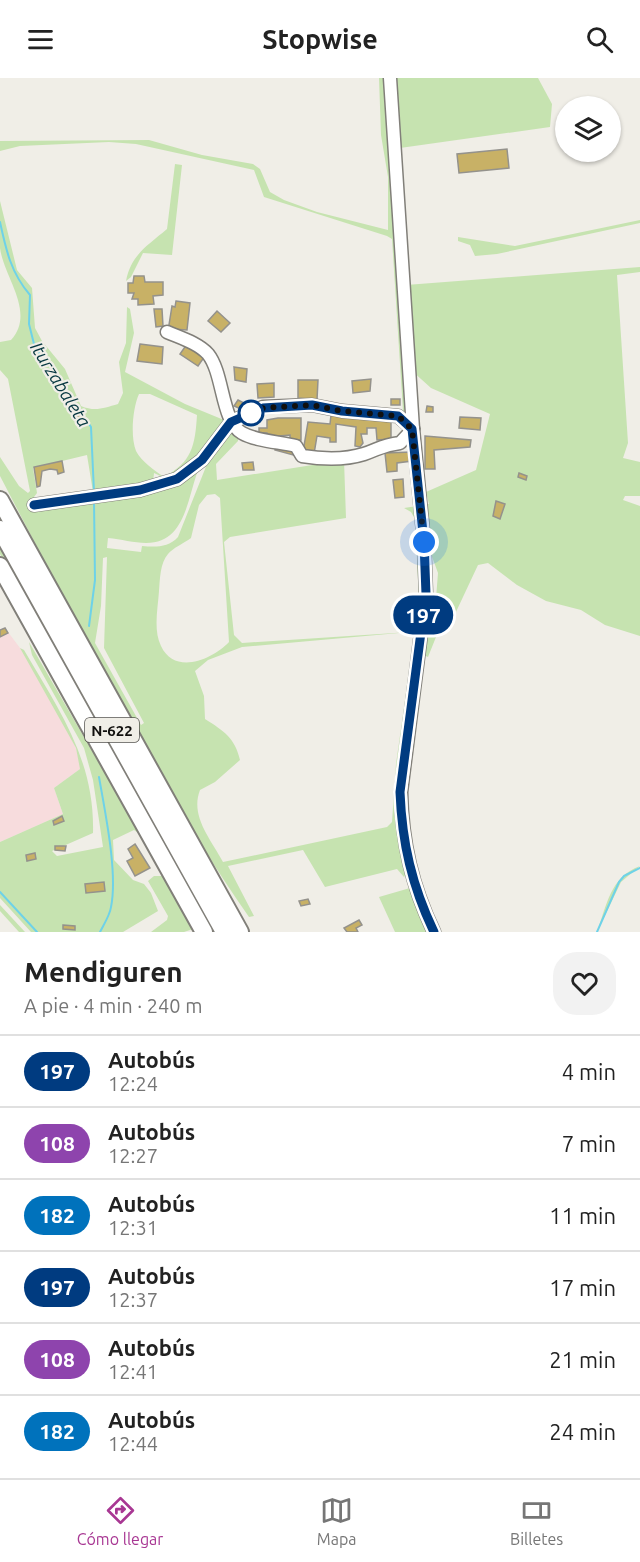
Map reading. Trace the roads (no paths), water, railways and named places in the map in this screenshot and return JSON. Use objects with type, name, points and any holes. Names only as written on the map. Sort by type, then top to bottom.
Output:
[{"type":"highway","points":[[0,500],[240,932]]},
{"type":"highway","name":"N-622","points":[[0,529],[224,932]]},
{"type":"highway","name":"N-622","points":[[0,566],[204,932]]},
{"type":"street","points":[[390,78],[412,429],[424,542],[426,594],[400,792],[402,825],[412,882],[434,932]]},
{"type":"street","points":[[167,332],[194,343],[207,354],[219,377],[231,422],[242,433],[296,446],[302,456],[322,459],[363,454],[381,445],[400,443],[412,429]]},
{"type":"street","points":[[34,505],[140,490],[177,479],[202,460],[231,422],[263,408],[312,405],[342,411],[398,416],[412,429]]},
{"type":"waterway","name":"Iturzabaleta","points":[[0,222],[14,270],[30,295],[29,324],[35,348],[54,371],[91,427],[94,492]]},
{"type":"waterway","name":"Iturzabaleta","points":[[89,626],[95,580],[94,501]]},
{"type":"waterway","name":"Iturzabaleta","points":[[99,777],[110,842],[113,877],[110,910],[100,932]]},
{"type":"waterway","points":[[597,932],[619,882],[624,876],[640,868]]},
{"type":"waterway","points":[[0,892],[37,932]]}]
